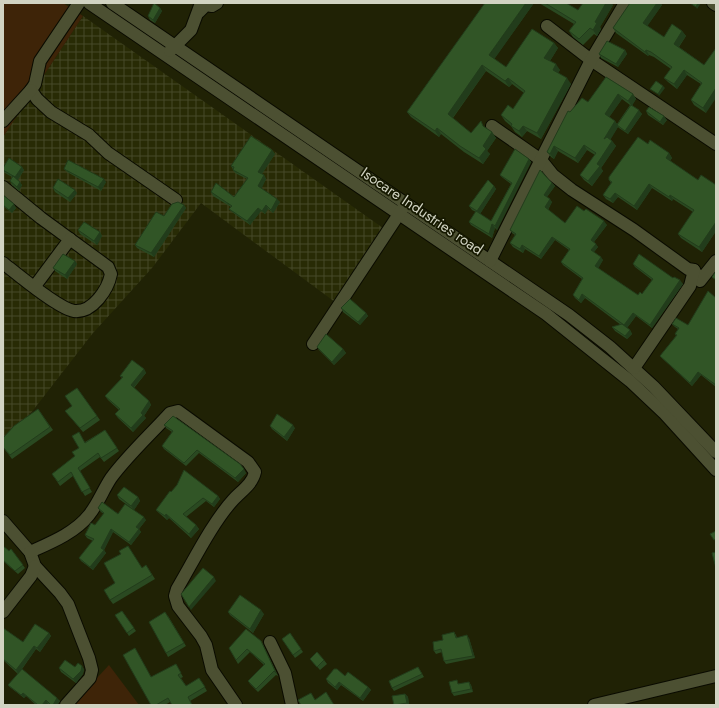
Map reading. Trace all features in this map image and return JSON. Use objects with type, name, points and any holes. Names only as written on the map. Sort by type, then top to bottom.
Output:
[{"type":"street","points":[[3,121],[35,84],[40,61],[79,3]]},
{"type":"street","name":"Isocare Industries road","points":[[89,3],[171,51],[405,204],[569,315],[634,368],[673,406],[716,452]]},
{"type":"street","name":"Isocare Industries road","points":[[112,3],[171,51],[398,214],[495,279],[596,352],[665,414],[716,470]]},
{"type":"street","points":[[171,51],[191,30],[200,7],[206,5],[212,6],[217,3]]},
{"type":"street","points":[[490,261],[590,60],[625,3]]},
{"type":"street","points":[[547,26],[590,60],[716,144]]},
{"type":"street","points":[[31,90],[37,99],[51,112],[89,135],[108,153],[176,200]]},
{"type":"street","points":[[492,126],[541,160],[553,175],[572,190],[634,230],[688,269],[694,270]]},
{"type":"street","points":[[3,187],[108,268],[111,274],[104,293],[83,310],[74,311],[59,304],[3,263]]},
{"type":"street","points":[[313,344],[405,204]]},
{"type":"street","points":[[35,286],[70,239]]},
{"type":"street","points":[[694,270],[700,281],[716,261]]},
{"type":"street","points":[[634,368],[690,286],[694,270]]},
{"type":"street","points":[[30,552],[57,539],[77,526],[88,516],[111,478],[170,413],[178,411],[248,462],[255,472],[254,477],[249,485],[232,501],[205,541],[177,589],[175,596],[178,606],[206,645],[212,670],[236,705]]},
{"type":"street","points":[[3,521],[30,552],[35,566],[68,604],[90,664],[92,670],[90,678],[66,705]]},
{"type":"street","points":[[3,612],[31,576],[35,566]]},
{"type":"street","points":[[270,642],[285,673],[292,705]]},
{"type":"street","points":[[594,705],[716,676]]},
{"type":"shaded area","points":[[3,3],[63,3],[83,16],[3,137]]},
{"type":"shaded area","points":[[83,16],[383,228],[335,302],[201,203],[152,268],[93,333],[3,449],[3,137]]},
{"type":"shaded area","points":[[109,665],[139,705],[72,705]]},
{"type":"building","points":[[154,3],[160,8],[153,20],[148,16]]},
{"type":"building","points":[[485,3],[526,3],[489,55],[506,67],[532,29],[554,43],[544,58],[556,64],[553,70],[567,78],[537,133],[523,126],[519,131],[511,126],[512,124],[501,115],[508,105],[513,109],[525,91],[508,78],[505,81],[482,65],[448,114],[471,133],[481,121],[483,126],[492,132],[483,146],[486,149],[479,158],[460,146],[437,128],[435,131],[407,112]]},
{"type":"building","points":[[545,3],[566,3],[578,10],[583,3],[606,3],[595,22],[597,23],[593,30],[590,28],[579,39],[569,31],[576,22]]},
{"type":"building","points":[[630,3],[657,3],[643,23],[664,37],[672,24],[682,31],[674,44],[704,65],[716,48],[716,88],[703,108],[691,100],[702,83],[684,70],[674,84],[664,78],[672,67],[651,52],[646,50],[645,52],[613,28]]},
{"type":"building","points":[[690,3],[698,3],[696,7]]},
{"type":"building","points":[[607,41],[625,50],[616,64],[599,54]]},
{"type":"building","points":[[606,77],[633,94],[628,101],[618,94],[605,114],[615,121],[604,139],[607,137],[612,141],[597,164],[600,166],[588,181],[580,175],[596,153],[584,145],[575,158],[554,146],[550,154],[547,152],[568,111],[570,112],[582,98],[588,102]]},
{"type":"building","points":[[656,81],[663,86],[658,94],[650,89]]},
{"type":"building","points":[[631,105],[639,110],[625,131],[617,125]]},
{"type":"building","points":[[649,107],[664,116],[660,122],[646,111]]},
{"type":"building","points":[[251,136],[272,150],[258,172],[264,175],[258,186],[277,199],[271,210],[266,205],[262,211],[258,208],[247,221],[229,209],[232,206],[211,192],[216,183],[234,197],[248,178],[233,170],[234,167],[231,166]]},
{"type":"building","points":[[638,137],[648,144],[650,140],[669,153],[666,158],[698,180],[701,175],[716,185],[716,222],[699,247],[678,234],[694,210],[670,195],[669,197],[649,184],[634,206],[615,193],[610,199],[603,195],[612,182],[609,180],[609,177]]},
{"type":"building","points":[[515,149],[529,159],[495,226],[492,224],[489,234],[469,222],[476,211],[491,221],[512,183],[500,175]]},
{"type":"building","points":[[9,158],[22,167],[15,177],[3,170]]},
{"type":"building","points":[[68,160],[104,179],[98,187],[64,169]]},
{"type":"building","points":[[540,170],[552,183],[544,195],[550,199],[545,207],[565,223],[577,206],[584,211],[586,209],[604,221],[591,240],[596,244],[591,250],[601,257],[595,266],[638,295],[640,292],[642,294],[653,279],[633,264],[639,254],[673,278],[674,277],[680,280],[650,325],[633,313],[624,325],[582,294],[579,300],[573,295],[583,278],[561,262],[570,249],[552,237],[539,256],[522,245],[520,249],[510,243],[516,234],[510,230]]},
{"type":"building","points":[[13,176],[20,182],[17,187],[10,181]]},
{"type":"building","points":[[58,179],[75,190],[68,198],[53,188]]},
{"type":"building","points":[[488,180],[494,186],[477,211],[469,206]]},
{"type":"building","points":[[3,195],[14,204],[9,210],[3,205]]},
{"type":"building","points":[[178,202],[184,205],[151,253],[135,245],[156,212],[164,216],[172,204]]},
{"type":"building","points":[[84,222],[100,232],[94,241],[78,230]]},
{"type":"building","points":[[63,254],[75,261],[65,275],[53,268]]},
{"type":"building","points":[[716,271],[716,280],[712,277]]},
{"type":"building","points":[[708,291],[716,298],[716,385],[698,372],[690,383],[660,356],[677,335],[675,334],[679,328],[672,324],[676,318],[688,325]]},
{"type":"building","points":[[350,299],[366,313],[358,322],[341,308]]},
{"type":"building","points":[[622,324],[630,330],[625,336],[612,327]]},
{"type":"building","points":[[326,334],[343,349],[332,362],[317,347]]},
{"type":"building","points":[[132,360],[144,369],[131,385],[149,401],[141,413],[143,415],[131,428],[115,414],[120,409],[105,396],[123,377],[120,376]]},
{"type":"building","points":[[77,388],[97,416],[80,428],[65,411],[72,406],[65,396]]},
{"type":"building","points":[[38,409],[50,427],[10,455],[3,447],[3,438],[14,426]]},
{"type":"building","points":[[277,414],[293,425],[284,437],[270,426]]},
{"type":"building","points":[[173,416],[240,464],[244,469],[235,478],[197,450],[184,463],[162,446],[173,431],[164,425]]},
{"type":"building","points":[[105,430],[117,448],[101,458],[98,453],[78,468],[90,488],[82,492],[71,472],[58,482],[52,474],[75,456],[72,452],[79,448],[72,436],[79,432],[85,443]]},
{"type":"building","points":[[184,470],[218,496],[212,504],[203,498],[183,514],[196,525],[189,534],[166,514],[165,516],[156,510],[170,491],[171,492],[177,485]]},
{"type":"building","points":[[124,487],[138,497],[131,506],[117,495]]},
{"type":"building","points":[[102,502],[118,514],[125,504],[144,517],[136,527],[139,529],[129,542],[111,529],[101,548],[104,550],[90,567],[79,558],[94,539],[85,535],[91,523],[95,525],[104,513],[98,508]]},
{"type":"building","points":[[716,531],[716,539],[714,540],[710,534]]},
{"type":"building","points":[[3,546],[9,551],[11,549],[23,565],[15,571],[3,560]]},
{"type":"building","points":[[128,546],[142,568],[146,565],[152,575],[110,600],[104,590],[115,583],[104,563],[121,554],[119,551]]},
{"type":"building","points":[[716,552],[716,568],[712,553]]},
{"type":"building","points":[[203,568],[214,577],[189,607],[181,594]]},
{"type":"building","points":[[240,595],[261,610],[250,629],[228,612]]},
{"type":"building","points":[[122,611],[134,628],[127,633],[115,615]]},
{"type":"building","points":[[165,612],[184,643],[166,653],[149,622]]},
{"type":"building","points":[[35,624],[49,633],[37,648],[34,646],[16,670],[3,659],[3,628],[23,642]]},
{"type":"building","points":[[246,629],[261,641],[276,673],[274,671],[256,689],[248,681],[265,664],[247,649],[236,660],[229,648]]},
{"type":"building","points":[[454,632],[456,638],[467,635],[473,656],[444,661],[441,649],[434,651],[433,642],[443,640],[442,635]]},
{"type":"building","points":[[290,633],[301,649],[293,655],[282,639]]},
{"type":"building","points":[[135,648],[151,677],[176,664],[181,673],[178,675],[186,686],[199,678],[205,687],[188,697],[192,705],[172,705],[168,698],[156,705],[151,705],[123,655]]},
{"type":"building","points":[[317,652],[324,660],[317,667],[310,659]]},
{"type":"building","points":[[65,660],[75,667],[78,663],[82,666],[81,671],[73,679],[59,668]]},
{"type":"building","points":[[418,667],[422,674],[392,688],[389,681]]},
{"type":"building","points":[[22,669],[57,698],[53,705],[46,700],[42,705],[38,705],[23,693],[21,695],[8,685]]},
{"type":"building","points":[[334,669],[337,669],[345,676],[348,672],[368,687],[360,698],[339,682],[335,687],[326,679]]},
{"type":"building","points":[[457,680],[458,684],[469,682],[471,689],[452,693],[449,682]]},
{"type":"building","points":[[326,692],[334,705],[301,705],[298,700],[311,693],[315,700]]},
{"type":"building","points":[[405,694],[407,703],[394,705],[392,696]]}]
